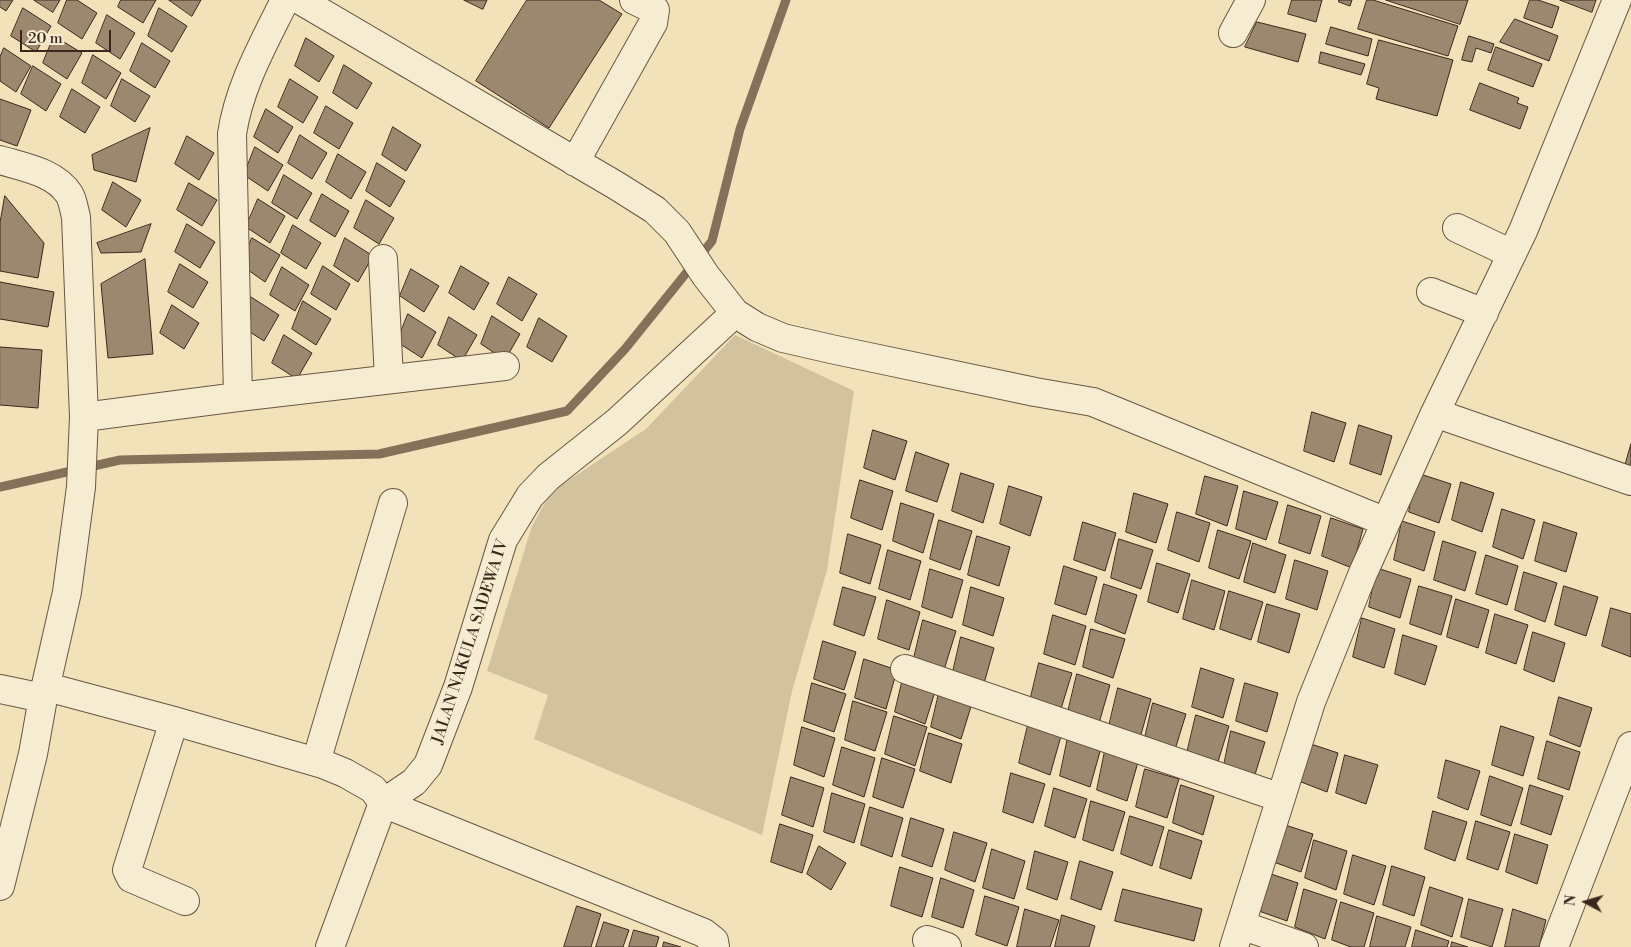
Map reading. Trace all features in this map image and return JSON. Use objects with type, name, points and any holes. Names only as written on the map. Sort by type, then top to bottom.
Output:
[{"type":"street","points":[[238,397],[232,134],[234,117],[244,86],[284,0]]},
{"type":"street","points":[[300,0],[655,210],[677,232],[706,276],[735,313],[757,327],[783,338],[1035,392],[1093,402],[1386,522]]},
{"type":"street","points":[[575,162],[653,23],[655,10],[634,0]]},
{"type":"street","points":[[1233,33],[1251,0]]},
{"type":"street","points":[[1304,947],[1238,936],[1311,702],[1363,573],[1435,413],[1512,254],[1617,0]]},
{"type":"street","points":[[0,160],[44,174],[60,184],[70,195],[76,217],[83,429],[81,486],[67,592],[33,754],[0,883]]},
{"type":"street","points":[[1457,228],[1512,254]]},
{"type":"street","points":[[383,259],[389,379]]},
{"type":"street","points":[[1431,292],[1484,313]]},
{"type":"street","name":"JALAN NAKULA SADEWA IV","points":[[383,803],[414,782],[428,765],[458,687],[503,540],[530,496],[548,477],[617,422],[735,313]]},
{"type":"street","points":[[83,429],[238,397],[505,366]]},
{"type":"street","points":[[1435,413],[1631,481]]},
{"type":"street","points":[[316,762],[393,503]]},
{"type":"street","points":[[906,669],[1281,798]]},
{"type":"street","points":[[0,689],[45,692],[174,721],[316,762],[345,773],[373,789],[383,803],[704,933],[714,941],[715,947]]},
{"type":"street","points":[[174,721],[127,870],[131,878],[185,900]]},
{"type":"street","points":[[1554,947],[1631,746]]},
{"type":"street","points":[[330,947],[383,803]]},
{"type":"shaded area","points":[[735,335],[854,391],[827,570],[792,691],[762,835],[534,739],[548,695],[487,671],[532,526],[551,492],[646,429]]},
{"type":"building","points":[[0,0],[13,0],[6,11],[0,7]]},
{"type":"building","points":[[34,0],[60,0],[53,12]]},
{"type":"building","points":[[67,0],[77,0],[97,13],[82,39],[58,23]]},
{"type":"building","points":[[121,0],[156,0],[143,23],[118,7]]},
{"type":"building","points":[[169,0],[201,0],[192,16]]},
{"type":"building","points":[[464,0],[487,0],[483,9]]},
{"type":"building","points":[[527,0],[599,0],[622,14],[549,128],[476,81]]},
{"type":"building","points":[[1292,0],[1322,0],[1316,22],[1288,14]]},
{"type":"building","points":[[1339,0],[1352,0],[1350,6],[1339,2]]},
{"type":"building","points":[[1367,0],[1373,0],[1458,26],[1448,56],[1358,29]]},
{"type":"building","points":[[1386,0],[1468,0],[1460,24]]},
{"type":"building","points":[[1530,0],[1538,0],[1559,7],[1552,28],[1524,18]]},
{"type":"building","points":[[1560,0],[1596,0],[1592,12]]},
{"type":"building","points":[[23,8],[51,26],[36,52],[11,36]]},
{"type":"building","points":[[159,8],[187,26],[172,52],[148,36]]},
{"type":"building","points":[[107,15],[135,33],[120,59],[96,43]]},
{"type":"building","points":[[1515,19],[1558,36],[1549,61],[1500,42]]},
{"type":"building","points":[[1257,22],[1306,34],[1298,62],[1245,47]]},
{"type":"building","points":[[1331,27],[1372,39],[1368,56],[1326,44]]},
{"type":"building","points":[[54,36],[82,53],[67,79],[43,63]]},
{"type":"building","points":[[1469,36],[1494,44],[1491,53],[1476,48],[1472,62],[1462,60]]},
{"type":"building","points":[[306,38],[334,56],[319,82],[295,66]]},
{"type":"building","points":[[1379,40],[1453,60],[1437,116],[1376,99],[1379,88],[1367,84]]},
{"type":"building","points":[[142,43],[170,61],[155,88],[130,71]]},
{"type":"building","points":[[1496,47],[1542,64],[1533,87],[1488,70]]},
{"type":"building","points":[[4,48],[31,66],[16,92],[0,81],[0,57]]},
{"type":"building","points":[[1321,52],[1365,64],[1361,75],[1319,63]]},
{"type":"building","points":[[93,55],[121,73],[106,99],[82,83]]},
{"type":"building","points":[[344,65],[372,83],[357,109],[333,93]]},
{"type":"building","points":[[33,66],[61,84],[46,111],[21,94]]},
{"type":"building","points":[[122,79],[150,96],[135,122],[111,106]]},
{"type":"building","points":[[290,79],[318,97],[303,123],[278,107]]},
{"type":"building","points":[[1480,83],[1519,98],[1517,103],[1528,107],[1520,129],[1470,110]]},
{"type":"building","points":[[72,89],[100,107],[85,133],[60,117]]},
{"type":"building","points":[[0,99],[31,110],[17,146],[0,140]]},
{"type":"building","points":[[326,106],[353,123],[339,149],[314,133]]},
{"type":"building","points":[[266,109],[293,127],[278,153],[254,137]]},
{"type":"building","points":[[393,127],[421,145],[406,171],[382,155]]},
{"type":"building","points":[[150,128],[136,182],[94,170],[92,155]]},
{"type":"building","points":[[300,135],[327,153],[312,179],[288,163]]},
{"type":"building","points":[[187,136],[214,153],[199,180],[175,164]]},
{"type":"building","points":[[255,147],[283,165],[268,191],[244,175]]},
{"type":"building","points":[[338,154],[366,172],[351,199],[326,182]]},
{"type":"building","points":[[377,163],[405,181],[390,207],[366,191]]},
{"type":"building","points":[[284,175],[312,193],[297,219],[272,203]]},
{"type":"building","points":[[113,182],[141,200],[126,227],[102,210]]},
{"type":"building","points":[[189,183],[217,200],[202,226],[177,210]]},
{"type":"building","points":[[322,194],[349,211],[335,237],[310,221]]},
{"type":"building","points":[[5,196],[44,243],[38,278],[0,271],[0,223]]},
{"type":"building","points":[[258,199],[285,216],[270,243],[246,227]]},
{"type":"building","points":[[366,200],[394,218],[379,244],[354,228]]},
{"type":"building","points":[[151,224],[141,252],[101,253],[97,243]]},
{"type":"building","points":[[187,224],[215,242],[200,268],[175,252]]},
{"type":"building","points":[[293,225],[321,243],[306,269],[281,253]]},
{"type":"building","points":[[252,238],[280,255],[265,282],[241,265]]},
{"type":"building","points":[[345,238],[373,256],[358,282],[334,266]]},
{"type":"building","points":[[145,259],[153,354],[108,358],[101,284]]},
{"type":"building","points":[[180,264],[208,282],[193,308],[168,292]]},
{"type":"building","points":[[323,266],[350,284],[336,310],[311,294]]},
{"type":"building","points":[[461,266],[489,283],[474,310],[449,293]]},
{"type":"building","points":[[282,267],[309,285],[295,311],[270,295]]},
{"type":"building","points":[[411,269],[439,286],[424,312],[400,296]]},
{"type":"building","points":[[509,277],[537,294],[522,321],[497,304]]},
{"type":"building","points":[[0,282],[54,292],[48,327],[0,319]]},
{"type":"building","points":[[251,297],[279,315],[264,341],[239,325]]},
{"type":"building","points":[[303,301],[331,319],[316,345],[292,329]]},
{"type":"building","points":[[172,305],[199,323],[184,349],[160,333]]},
{"type":"building","points":[[408,314],[436,332],[422,358],[397,342]]},
{"type":"building","points":[[492,316],[520,334],[505,360],[481,344]]},
{"type":"building","points":[[449,317],[477,335],[462,361],[438,345]]},
{"type":"building","points":[[539,318],[567,336],[552,362],[527,347]]},
{"type":"building","points":[[284,335],[312,353],[297,379],[272,363]]},
{"type":"building","points":[[0,347],[42,350],[38,408],[0,405]]},
{"type":"building","points":[[1312,412],[1346,423],[1334,462],[1304,451]]},
{"type":"building","points":[[1359,425],[1392,436],[1381,475],[1350,464]]},
{"type":"building","points":[[873,430],[907,441],[895,480],[864,468]]},
{"type":"building","points":[[1631,444],[1631,467],[1625,466]]},
{"type":"building","points":[[916,452],[949,464],[937,502],[906,491]]},
{"type":"building","points":[[961,473],[994,484],[983,523],[952,511]]},
{"type":"building","points":[[1417,473],[1451,484],[1439,523],[1409,512]]},
{"type":"building","points":[[1205,476],[1238,486],[1227,526],[1196,514]]},
{"type":"building","points":[[860,480],[893,491],[882,530],[851,518]]},
{"type":"building","points":[[1461,482],[1494,493],[1482,532],[1452,520]]},
{"type":"building","points":[[1009,486],[1042,497],[1030,536],[1000,524]]},
{"type":"building","points":[[1244,491],[1278,502],[1266,540],[1236,529]]},
{"type":"building","points":[[1134,493],[1168,504],[1156,543],[1126,532]]},
{"type":"building","points":[[901,503],[934,514],[923,553],[893,541]]},
{"type":"building","points":[[1288,505],[1321,516],[1310,554],[1279,543]]},
{"type":"building","points":[[1502,509],[1535,520],[1523,559],[1493,547]]},
{"type":"building","points":[[1177,512],[1210,523],[1199,562],[1168,550]]},
{"type":"building","points":[[1331,518],[1363,529],[1352,568],[1322,556]]},
{"type":"building","points":[[939,520],[972,531],[960,570],[930,559]]},
{"type":"building","points":[[1402,521],[1435,532],[1424,571],[1394,560]]},
{"type":"building","points":[[1083,522],[1116,533],[1105,571],[1074,560]]},
{"type":"building","points":[[1544,522],[1577,533],[1566,572],[1535,561]]},
{"type":"building","points":[[1218,530],[1251,541],[1239,579],[1209,568]]},
{"type":"building","points":[[848,534],[881,545],[870,584],[840,573]]},
{"type":"building","points":[[977,536],[1010,547],[999,586],[968,575]]},
{"type":"building","points":[[1119,539],[1153,550],[1141,589],[1111,578]]},
{"type":"building","points":[[1443,541],[1476,552],[1465,591],[1434,580]]},
{"type":"building","points":[[1253,543],[1286,555],[1275,593],[1244,582]]},
{"type":"building","points":[[888,550],[921,561],[910,600],[879,589]]},
{"type":"building","points":[[1486,555],[1518,566],[1507,605],[1476,594]]},
{"type":"building","points":[[1295,560],[1328,571],[1317,610],[1286,599]]},
{"type":"building","points":[[1157,563],[1190,574],[1178,613],[1148,602]]},
{"type":"building","points":[[1064,566],[1097,577],[1086,615],[1055,604]]},
{"type":"building","points":[[1377,568],[1411,579],[1400,618],[1369,607]]},
{"type":"building","points":[[930,569],[963,580],[952,618],[922,607]]},
{"type":"building","points":[[1524,572],[1557,583],[1545,622],[1515,610]]},
{"type":"building","points":[[1192,580],[1225,591],[1214,630],[1183,619]]},
{"type":"building","points":[[1104,584],[1137,595],[1125,634],[1095,622]]},
{"type":"building","points":[[1419,586],[1452,596],[1441,635],[1410,624]]},
{"type":"building","points":[[1564,586],[1598,597],[1586,636],[1555,625]]},
{"type":"building","points":[[843,587],[876,597],[864,636],[834,625]]},
{"type":"building","points":[[971,587],[1004,598],[993,636],[963,625]]},
{"type":"building","points":[[1229,591],[1263,602],[1251,640],[1220,629]]},
{"type":"building","points":[[1456,599],[1489,610],[1478,648],[1447,637]]},
{"type":"building","points":[[887,600],[920,612],[909,650],[878,639]]},
{"type":"building","points":[[1267,604],[1300,614],[1289,653],[1258,642]]},
{"type":"building","points":[[1611,608],[1631,614],[1631,657],[1602,646]]},
{"type":"building","points":[[1495,614],[1528,625],[1516,664],[1486,653]]},
{"type":"building","points":[[1053,615],[1086,626],[1075,665],[1044,654]]},
{"type":"building","points":[[1362,618],[1395,629],[1384,668],[1353,657]]},
{"type":"building","points":[[923,620],[956,631],[944,670],[914,658]]},
{"type":"building","points":[[1091,629],[1125,639],[1113,678],[1083,667]]},
{"type":"building","points":[[1533,632],[1565,643],[1554,682],[1524,670]]},
{"type":"building","points":[[1403,635],[1437,646],[1425,685],[1395,674]]},
{"type":"building","points":[[961,637],[994,648],[983,687],[952,676]]},
{"type":"building","points":[[823,641],[856,652],[844,690],[814,679]]},
{"type":"building","points":[[864,659],[897,670],[886,709],[855,698]]},
{"type":"building","points":[[1039,663],[1072,673],[1060,712],[1030,701]]},
{"type":"building","points":[[1201,668],[1234,679],[1223,718],[1192,707]]},
{"type":"building","points":[[904,674],[937,685],[925,724],[895,712]]},
{"type":"building","points":[[1077,674],[1110,685],[1099,723],[1068,712]]},
{"type":"building","points":[[812,683],[846,694],[834,732],[804,721]]},
{"type":"building","points":[[1245,683],[1278,693],[1267,732],[1236,721]]},
{"type":"building","points":[[1118,688],[1151,699],[1140,738],[1109,726]]},
{"type":"building","points":[[940,689],[973,700],[961,739],[931,727]]},
{"type":"building","points":[[1559,697],[1592,708],[1580,747],[1550,735]]},
{"type":"building","points":[[853,701],[887,712],[875,751],[845,740]]},
{"type":"building","points":[[1153,703],[1186,714],[1174,753],[1144,742]]},
{"type":"building","points":[[1196,715],[1229,726],[1217,765],[1187,753]]},
{"type":"building","points":[[894,716],[927,727],[915,766],[885,754]]},
{"type":"building","points":[[1028,725],[1061,736],[1050,775],[1019,763]]},
{"type":"building","points":[[1501,726],[1534,737],[1523,776],[1492,765]]},
{"type":"building","points":[[802,727],[835,738],[824,777],[794,765]]},
{"type":"building","points":[[1231,731],[1265,742],[1253,781],[1223,770]]},
{"type":"building","points":[[929,733],[962,744],[951,783],[920,771]]},
{"type":"building","points":[[1068,737],[1101,748],[1090,787],[1060,776]]},
{"type":"building","points":[[1547,741],[1580,752],[1569,790],[1538,779]]},
{"type":"building","points":[[1305,742],[1338,753],[1327,792],[1296,780]]},
{"type":"building","points":[[842,747],[875,758],[864,797],[833,785]]},
{"type":"building","points":[[1105,751],[1138,762],[1127,801],[1097,790]]},
{"type":"building","points":[[1345,755],[1378,765],[1366,804],[1336,793]]},
{"type":"building","points":[[882,758],[915,769],[903,808],[873,797]]},
{"type":"building","points":[[1446,760],[1480,771],[1468,810],[1438,798]]},
{"type":"building","points":[[1145,769],[1179,779],[1167,818],[1136,807]]},
{"type":"building","points":[[1011,773],[1045,784],[1033,823],[1003,812]]},
{"type":"building","points":[[1490,776],[1523,788],[1511,826],[1481,815]]},
{"type":"building","points":[[791,777],[824,788],[813,827],[782,815]]},
{"type":"building","points":[[1181,785],[1214,796],[1203,835],[1173,823]]},
{"type":"building","points":[[1530,785],[1563,796],[1551,835],[1521,824]]},
{"type":"building","points":[[1054,788],[1087,799],[1075,838],[1045,826]]},
{"type":"building","points":[[832,793],[865,804],[854,843],[824,832]]},
{"type":"building","points":[[1091,801],[1125,812],[1113,851],[1083,840]]},
{"type":"building","points":[[870,807],[903,818],[892,857],[861,845]]},
{"type":"building","points":[[1433,811],[1467,822],[1455,861],[1425,849]]},
{"type":"building","points":[[1130,816],[1164,827],[1152,866],[1121,854]]},
{"type":"building","points":[[911,818],[944,829],[932,867],[902,856]]},
{"type":"building","points":[[1476,821],[1510,832],[1498,870],[1467,859]]},
{"type":"building","points":[[1279,823],[1313,834],[1301,872],[1271,861]]},
{"type":"building","points":[[780,824],[813,835],[802,873],[771,862]]},
{"type":"building","points":[[1169,830],[1202,841],[1191,879],[1160,868]]},
{"type":"building","points":[[954,832],[987,843],[975,882],[945,870]]},
{"type":"building","points":[[1515,834],[1548,845],[1537,884],[1506,872]]},
{"type":"building","points":[[1314,840],[1347,851],[1336,890],[1305,878]]},
{"type":"building","points":[[819,846],[846,863],[831,890],[807,874]]},
{"type":"building","points":[[992,849],[1025,861],[1014,899],[983,888]]},
{"type":"building","points":[[1035,851],[1068,862],[1057,900],[1027,889]]},
{"type":"building","points":[[1353,855],[1386,866],[1374,905],[1344,894]]},
{"type":"building","points":[[1080,861],[1113,872],[1101,910],[1071,899]]},
{"type":"building","points":[[1392,866],[1425,877],[1414,916],[1383,905]]},
{"type":"building","points":[[900,867],[933,878],[922,917],[891,906]]},
{"type":"building","points":[[1265,872],[1298,883],[1287,921],[1256,910]]},
{"type":"building","points":[[941,878],[974,890],[963,928],[932,917]]},
{"type":"building","points":[[1430,887],[1463,898],[1452,937],[1421,925]]},
{"type":"building","points":[[1123,889],[1202,909],[1194,941],[1115,921]]},
{"type":"building","points":[[1304,889],[1337,900],[1325,939],[1295,927]]},
{"type":"building","points":[[985,896],[1019,907],[1007,946],[976,935]]},
{"type":"building","points":[[1469,899],[1503,909],[1492,947],[1461,937]]},
{"type":"building","points":[[1341,902],[1374,913],[1364,947],[1351,947],[1332,940]]},
{"type":"building","points":[[577,906],[601,914],[591,947],[564,947]]},
{"type":"building","points":[[1025,909],[1059,920],[1050,947],[1017,947]]},
{"type":"building","points":[[1513,909],[1546,920],[1539,947],[1505,947]]},
{"type":"building","points":[[1062,915],[1095,926],[1089,947],[1055,947]]},
{"type":"building","points":[[1377,916],[1411,927],[1405,947],[1370,947]]},
{"type":"building","points":[[604,922],[629,930],[623,947],[596,947]]},
{"type":"building","points":[[634,930],[659,937],[656,947],[629,947]]},
{"type":"building","points":[[1416,930],[1449,941],[1447,947],[1412,947]]},
{"type":"building","points":[[664,942],[681,947],[663,947]]},
{"type":"building","points":[[1452,942],[1468,947],[1451,947]]},
{"type":"waterway","points":[[0,487],[120,460],[379,454],[567,411],[625,349],[712,241],[740,129],[786,0]]}]
